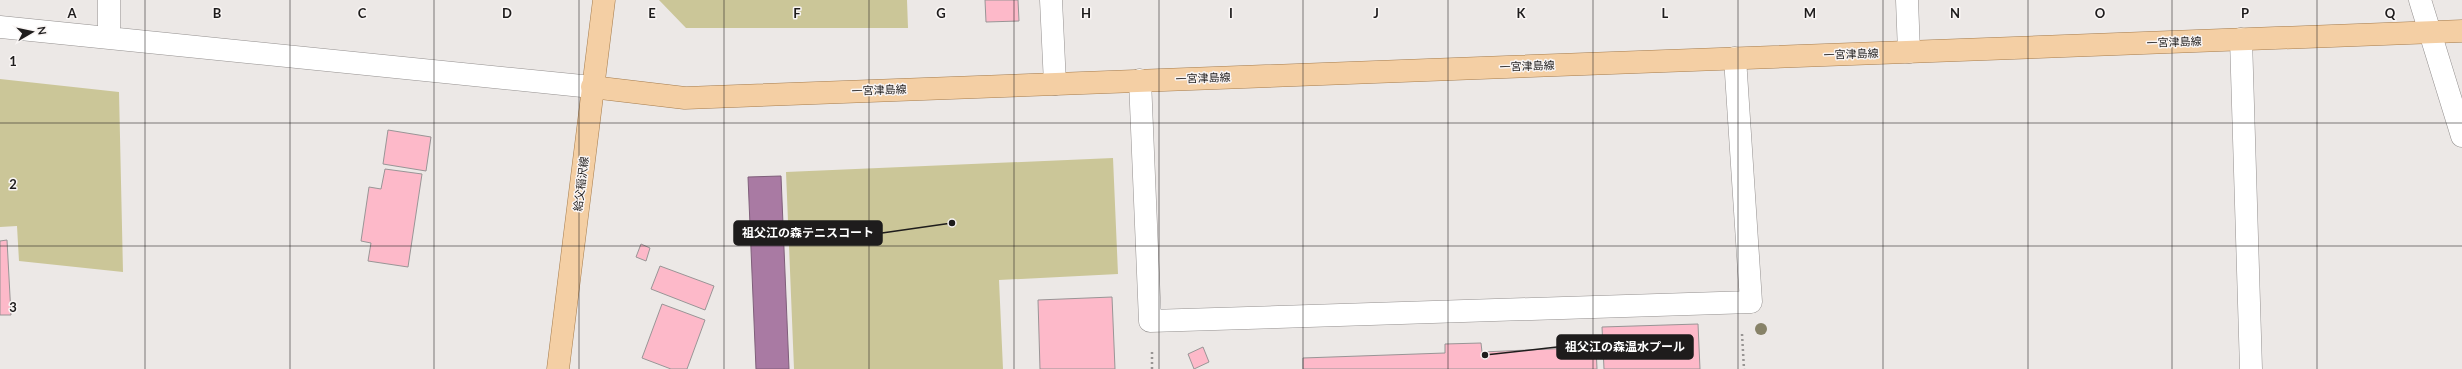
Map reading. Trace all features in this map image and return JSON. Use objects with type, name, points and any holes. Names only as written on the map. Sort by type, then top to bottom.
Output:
[{"type":"main road","name":"給父稲沢線","points":[[558,369],[604,0]]},
{"type":"main road","name":"一宮津島線","points":[[592,88],[685,98],[2462,31]]},
{"type":"street","points":[[109,0],[109,38]]},
{"type":"street","points":[[1051,0],[1055,84]]},
{"type":"street","points":[[1907,0],[1909,52]]},
{"type":"street","points":[[2420,0],[2462,136]]},
{"type":"street","points":[[0,27],[592,88]]},
{"type":"street","points":[[2241,40],[2251,369]]},
{"type":"street","points":[[1140,80],[1150,321],[1750,302],[1735,58]]},
{"type":"shaded area","points":[[659,0],[907,0],[908,28],[686,28]]},
{"type":"shaded area","points":[[0,79],[119,92],[123,272],[19,261],[17,226],[0,227]]},
{"type":"shaded area","points":[[1113,158],[1118,274],[999,280],[1003,369],[794,369],[786,172]]},
{"type":"shaded area","points":[[781,176],[789,369],[756,369],[748,177]]},
{"type":"building","points":[[985,0],[1018,0],[1019,21],[986,22]]},
{"type":"building","points":[[388,130],[431,137],[426,171],[383,164]]},
{"type":"building","points":[[385,169],[422,174],[408,267],[368,261],[371,243],[361,241],[369,187],[381,189]]},
{"type":"building","points":[[7,240],[11,315],[0,315],[0,241]]},
{"type":"building","points":[[641,244],[650,248],[646,261],[636,257]]},
{"type":"building","points":[[660,266],[714,286],[705,310],[651,289]]},
{"type":"building","points":[[1112,297],[1115,369],[1040,369],[1038,300]]},
{"type":"building","points":[[662,304],[705,320],[687,369],[671,369],[642,358]]},
{"type":"building","points":[[1698,324],[1700,369],[1604,369],[1602,327]]},
{"type":"building","points":[[1481,343],[1482,352],[1596,347],[1597,369],[1303,369],[1303,358],[1445,353],[1445,344]]},
{"type":"building","points":[[1203,347],[1209,362],[1194,369],[1188,354]]},
{"type":"place","name":"祖父江の森テニスコート","points":[[952,223]]},
{"type":"place","name":"祖父江の森温水プール","points":[[1485,355]]}]
